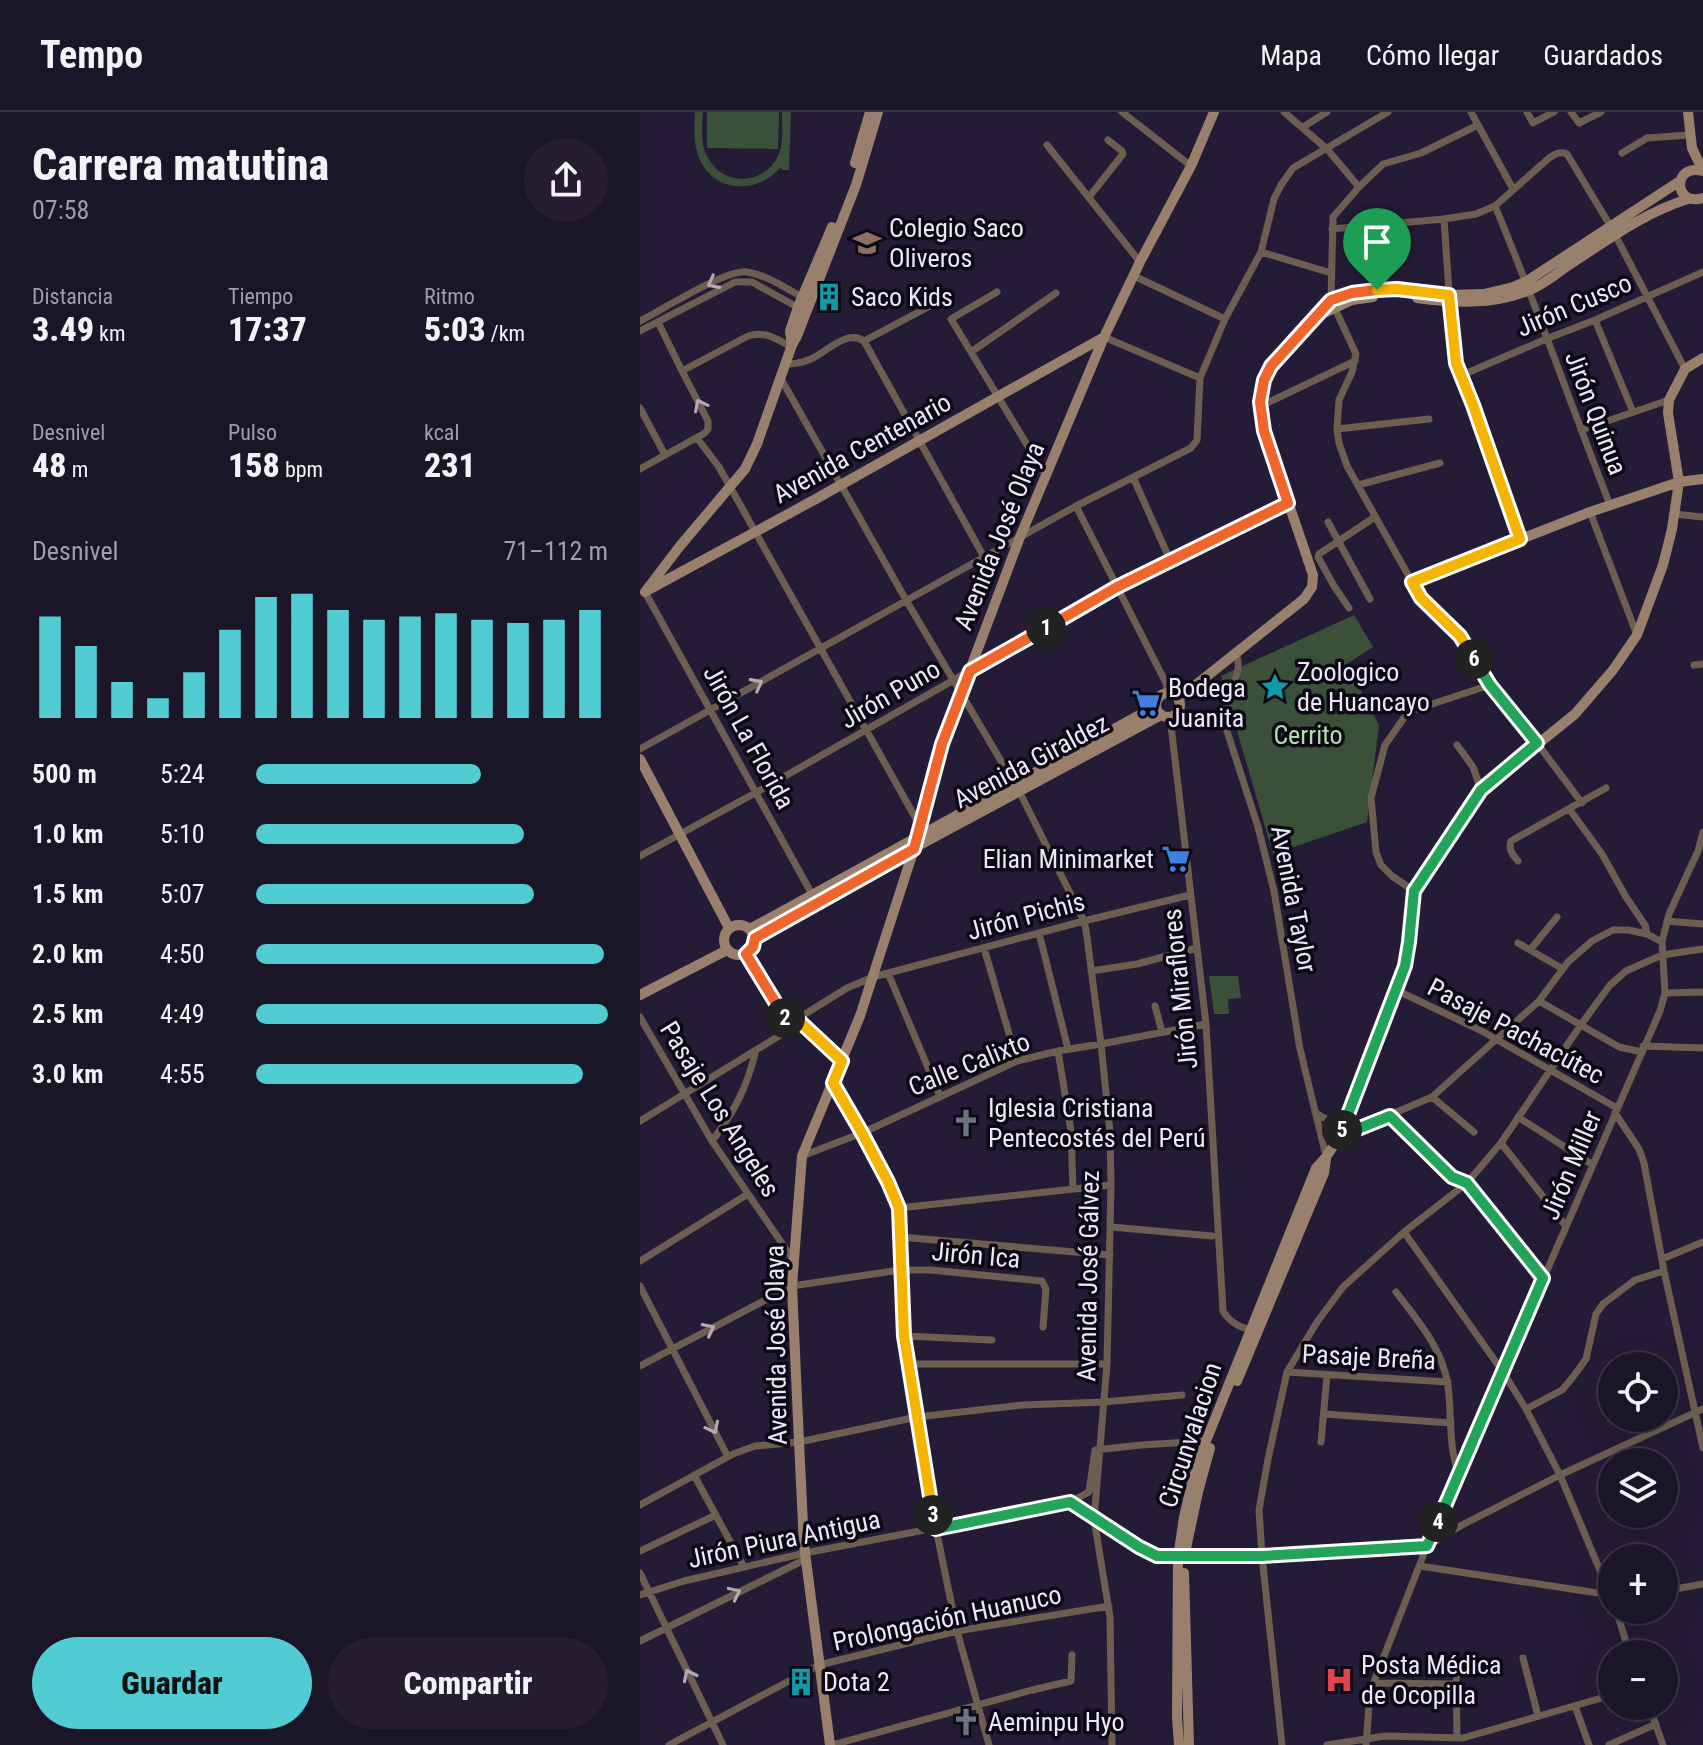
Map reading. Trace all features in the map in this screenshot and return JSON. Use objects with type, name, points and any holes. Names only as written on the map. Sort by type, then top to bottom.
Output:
[{"type":"street","points":[[822,262],[870,112]]},
{"type":"street","points":[[642,593],[748,464],[797,336],[804,304],[856,185],[878,112]]},
{"type":"street","points":[[1122,112],[1191,166]]},
{"type":"street","name":"Avenida José Olaya","points":[[831,1745],[805,1556],[799,1442],[792,1286],[802,1156],[873,977],[915,844],[942,744],[1020,537],[1104,337],[1191,166],[1214,112]]},
{"type":"street","points":[[1284,112],[1327,149],[1359,187]]},
{"type":"street","points":[[1303,127],[1327,112]]},
{"type":"street","points":[[640,749],[1076,506],[1191,448],[1197,440],[1200,378],[1225,319],[1261,252],[1274,199],[1287,175],[1293,168],[1388,112]]},
{"type":"street","points":[[1471,112],[1513,189]]},
{"type":"street","points":[[1527,112],[1533,123],[1554,112]]},
{"type":"street","points":[[1571,112],[1579,123],[1601,112]]},
{"type":"street","points":[[1688,112],[1692,148],[1703,171]]},
{"type":"street","points":[[1478,125],[1421,153],[1383,164],[1333,217],[1333,304],[1356,354],[1352,372],[1339,400],[1339,443],[1347,466],[1421,598],[1460,636],[1490,685],[1582,803]]},
{"type":"street","points":[[1622,153],[1647,138],[1690,135]]},
{"type":"street","points":[[1089,197],[1122,156],[1122,151],[1108,140]]},
{"type":"street","points":[[1047,145],[1140,262]]},
{"type":"street","points":[[1688,199],[1681,191],[1692,148]]},
{"type":"street","points":[[1332,229],[1476,214],[1495,206],[1549,158],[1557,153],[1567,154],[1613,231],[1685,369]]},
{"type":"street","points":[[1288,503],[1264,431],[1261,406],[1264,380],[1271,366],[1333,304],[1397,295],[1484,301],[1528,286],[1613,231],[1694,169],[1703,171]]},
{"type":"street","points":[[1613,231],[1672,203],[1703,198]]},
{"type":"street","points":[[1653,200],[1659,211]]},
{"type":"street","name":"Jirón Quinua","points":[[1495,206],[1610,505]]},
{"type":"street","points":[[1444,219],[1456,363],[1520,539]]},
{"type":"street","points":[[1261,252],[1331,273]]},
{"type":"street","points":[[640,321],[724,277],[741,272],[758,275],[804,304]]},
{"type":"street","name":"Jirón Cusco","points":[[1460,376],[1703,272]]},
{"type":"street","points":[[1134,276],[1225,319]]},
{"type":"street","points":[[640,331],[735,282],[752,282],[804,304]]},
{"type":"street","points":[[997,292],[951,319],[1046,476]]},
{"type":"street","points":[[971,352],[1056,293]]},
{"type":"street","points":[[864,341],[930,306]]},
{"type":"street","points":[[1595,320],[1633,412]]},
{"type":"street","points":[[640,469],[708,429],[708,421],[658,322]]},
{"type":"street","points":[[682,371],[756,334],[773,336],[791,346]]},
{"type":"street","points":[[785,364],[815,358],[849,337],[859,337],[864,341],[984,557]]},
{"type":"street","points":[[1104,337],[1200,378]]},
{"type":"street","name":"Avenida Centenario","points":[[642,593],[1104,337]]},
{"type":"street","points":[[1581,430],[1669,400],[1685,369],[1703,358]]},
{"type":"street","points":[[1261,406],[1355,361]]},
{"type":"street","name":"Avenida José Gálvez","points":[[780,377],[1017,789],[1084,921],[1110,1132],[1107,1364],[1097,1450],[1094,1519],[1109,1606],[1112,1745]]},
{"type":"street","name":"Circunvalacion","points":[[1189,1745],[1181,1558],[1212,1441],[1316,1168],[1340,1136],[1396,990],[1407,954],[1414,891],[1481,790],[1575,714],[1613,670],[1637,635],[1663,565],[1679,482],[1668,413],[1669,400]]},
{"type":"street","points":[[640,408],[665,455]]},
{"type":"street","points":[[1337,429],[1429,419]]},
{"type":"street","points":[[697,438],[712,455],[757,532],[920,826]]},
{"type":"street","points":[[1358,485],[1440,463]]},
{"type":"street","points":[[1133,477],[1170,560]]},
{"type":"street","points":[[1412,582],[1590,512],[1679,482],[1703,479]]},
{"type":"street","name":"Jirón Puno","points":[[640,856],[1117,587],[1288,503]]},
{"type":"street","name":"Avenida Giraldez","points":[[752,933],[1163,713],[1160,697],[1174,696],[1236,653],[1304,599],[1312,587],[1313,575],[1288,503]]},
{"type":"street","points":[[1076,506],[1180,709],[1175,715],[1163,713]]},
{"type":"street","points":[[1590,512],[1637,635]]},
{"type":"street","points":[[1674,514],[1703,517]]},
{"type":"street","points":[[1349,608],[1318,557],[1375,517]]},
{"type":"street","points":[[1328,522],[1370,599]]},
{"type":"street","name":"Jirón La Florida","points":[[642,593],[815,898]]},
{"type":"street","name":"Avenida Taylor","points":[[1236,653],[1240,663],[1228,697],[1227,731],[1258,827],[1274,891],[1300,1049],[1326,1157]]},
{"type":"street","points":[[1414,891],[1381,865],[1376,852],[1371,798],[1385,745],[1408,712],[1490,685]]},
{"type":"street","name":"Jirón Miraflores","points":[[1163,713],[1206,1024],[1223,1311],[1238,1326],[1253,1331]]},
{"type":"street","points":[[1457,745],[1473,767],[1481,790]]},
{"type":"street","points":[[640,759],[729,928]]},
{"type":"street","points":[[1518,861],[1509,846],[1511,841],[1606,788]]},
{"type":"street","points":[[1570,810],[1602,854],[1645,925],[1647,934]]},
{"type":"street","name":"Jirón Miller","points":[[1366,1742],[1370,1692],[1427,1546],[1660,1011],[1665,993],[1662,942],[1667,921],[1698,851],[1703,832]]},
{"type":"street","name":"Jirón Pichis","points":[[797,1019],[847,988],[873,977],[1190,895]]},
{"type":"street","points":[[1530,950],[1557,917]]},
{"type":"street","points":[[1667,921],[1703,924]]},
{"type":"street","points":[[640,995],[724,951],[746,954],[753,947],[752,933],[741,925],[729,928],[724,938],[724,951]]},
{"type":"street","points":[[1340,1136],[1432,1097],[1539,1001],[1568,962],[1592,941],[1613,930],[1628,930],[1647,934],[1662,942]]},
{"type":"street","points":[[1039,933],[1068,1049]]},
{"type":"street","points":[[1518,943],[1563,969]]},
{"type":"street","points":[[984,948],[1017,1061]]},
{"type":"street","points":[[1091,971],[1137,964],[1197,948]]},
{"type":"street","points":[[1282,1745],[1259,1510],[1287,1372],[1317,1322],[1343,1287],[1404,1232],[1467,1183],[1501,1143],[1610,985],[1626,971],[1662,955],[1703,949]]},
{"type":"street","points":[[640,1121],[779,1036],[785,1029],[787,1021],[746,954]]},
{"type":"street","points":[[888,973],[940,1096]]},
{"type":"street","name":"Pasaje Pachacútec","points":[[1396,990],[1496,1039],[1616,1110]]},
{"type":"street","points":[[1665,993],[1703,992]]},
{"type":"street","points":[[1539,1001],[1619,1047],[1703,1048]]},
{"type":"street","points":[[1155,1006],[1162,1032]]},
{"type":"street","name":"Pasaje Los Angeles","points":[[640,1017],[712,1141],[794,1261]]},
{"type":"street","points":[[787,1021],[797,1019],[842,1061]]},
{"type":"street","name":"Calle Calixto","points":[[802,1156],[862,1133],[1017,1061],[1206,1024]]},
{"type":"street","points":[[712,1141],[745,1089],[756,1050]]},
{"type":"street","points":[[1058,1051],[1071,1131],[1073,1189]]},
{"type":"street","points":[[833,1083],[888,1182],[899,1208],[900,1270],[908,1364],[957,1631],[989,1745]]},
{"type":"street","points":[[1432,1097],[1474,1132]]},
{"type":"street","points":[[1616,1110],[1644,1163],[1664,1271],[1699,1411],[1703,1448]]},
{"type":"street","points":[[1315,1112],[1330,1121],[1347,1115]]},
{"type":"street","points":[[1390,1116],[1452,1177],[1467,1183],[1543,1278]]},
{"type":"street","points":[[1518,1117],[1593,1165]]},
{"type":"street","points":[[1501,1143],[1566,1226]]},
{"type":"street","points":[[899,1208],[1111,1185]]},
{"type":"street","points":[[640,1261],[748,1194]]},
{"type":"street","points":[[1111,1227],[1212,1236]]},
{"type":"street","points":[[1404,1232],[1526,1409],[1560,1475],[1598,1565]]},
{"type":"street","points":[[900,1237],[1110,1255]]},
{"type":"street","points":[[1662,1259],[1703,1242]]},
{"type":"street","name":"Jirón Ica","points":[[640,1366],[792,1286],[900,1270],[1042,1281],[1046,1289],[1043,1327]]},
{"type":"street","points":[[1526,1409],[1562,1390],[1573,1377],[1586,1359],[1596,1314],[1603,1304],[1635,1280],[1664,1271]]},
{"type":"street","points":[[640,1286],[728,1457]]},
{"type":"street","points":[[1396,1292],[1433,1340],[1448,1382],[1455,1464],[1459,1474]]},
{"type":"street","name":"Circunvalacion","points":[[1179,1745],[1181,1558],[1187,1504],[1206,1441],[1253,1331]]},
{"type":"street","points":[[904,1336],[992,1340]]},
{"type":"street","points":[[908,1364],[1107,1364]]},
{"type":"street","name":"Pasaje Breña","points":[[1287,1372],[1448,1382]]},
{"type":"street","points":[[1321,1442],[1327,1375]]},
{"type":"street","points":[[640,1505],[728,1457],[755,1446],[799,1442],[917,1417],[1023,1405],[1182,1395]]},
{"type":"street","points":[[1097,1450],[1089,1492],[1070,1502],[1157,1556],[1262,1556],[1427,1546],[1560,1475],[1699,1411]]},
{"type":"street","points":[[1324,1414],[1451,1423]]},
{"type":"street","points":[[1083,1451],[1206,1441]]},
{"type":"street","points":[[694,1475],[744,1567]]},
{"type":"street","name":"Jirón Piura Antigua","points":[[640,1595],[744,1567],[1070,1502]]},
{"type":"street","points":[[640,1551],[716,1515]]},
{"type":"street","points":[[640,1641],[805,1556]]},
{"type":"street","points":[[1420,1566],[1598,1594]]},
{"type":"street","points":[[640,1573],[723,1745]]},
{"type":"street","points":[[1678,1588],[1703,1584]]},
{"type":"street","name":"Prolongación Huanuco","points":[[669,1745],[819,1665],[957,1631],[1109,1606]]},
{"type":"street","points":[[831,1745],[1071,1681],[1072,1655]]},
{"type":"street","points":[[1523,1658],[1538,1716]]},
{"type":"street","points":[[1456,1666],[1455,1684],[1462,1740]]},
{"type":"street","points":[[1374,1683],[1455,1684]]},
{"type":"street","points":[[1327,1745],[1366,1742],[1385,1736],[1417,1741],[1462,1740],[1598,1699]]},
{"type":"street","points":[[1575,1706],[1589,1745]]},
{"type":"street","points":[[1654,1720],[1663,1745]]},
{"type":"street","points":[[1609,1745],[1656,1724]]},
{"type":"green space","points":[[695,112],[703,112],[703,146],[713,166],[722,173],[742,179],[753,178],[771,166],[781,146],[782,112],[791,112],[789,170],[782,170],[781,167],[762,182],[751,185],[739,186],[717,180],[698,156]]},
{"type":"green space","points":[[707,112],[779,112],[778,149],[707,148]]},
{"type":"green space","name":"Cerrito","points":[[1354,615],[1373,647],[1347,664],[1379,725],[1367,822],[1273,854],[1221,676]]},
{"type":"green space","points":[[1209,976],[1238,976],[1241,998],[1228,999],[1229,1014],[1214,1014]]},
{"type":"place","name":"Colegio Saco Oliveros","points":[[867,243]]},
{"type":"place","name":"Saco Kids","points":[[829,297]]},
{"type":"place","name":"Zoologico de Huancayo","points":[[1275,687]]},
{"type":"place","name":"Bodega Juanita","points":[[1146,703]]},
{"type":"place","name":"Elian Minimarket","points":[[1176,859]]},
{"type":"place","name":"Iglesia Cristiana Pentecostés del Perú","points":[[966,1123]]},
{"type":"place","name":"Posta Médica de Ocopilla","points":[[1339,1680]]},
{"type":"place","name":"Dota 2","points":[[801,1682]]},
{"type":"place","name":"Aeminpu Hyo","points":[[966,1722]]},
{"type":"route","points":[[1377,290],[1449,295],[1456,363],[1520,539],[1412,582],[1421,598],[1460,636],[1490,685],[1537,743],[1481,790],[1414,891],[1405,966],[1340,1136],[1390,1116],[1452,1177],[1467,1183],[1543,1278],[1427,1546],[1262,1556],[1157,1556],[1070,1502],[936,1529],[904,1336],[899,1208],[888,1182],[833,1083],[842,1061],[797,1019],[787,1021],[746,954],[753,947],[755,938],[914,849],[942,744],[970,671],[1117,587],[1288,503],[1264,431],[1260,402],[1264,380],[1271,366],[1331,300],[1377,290]]}]
